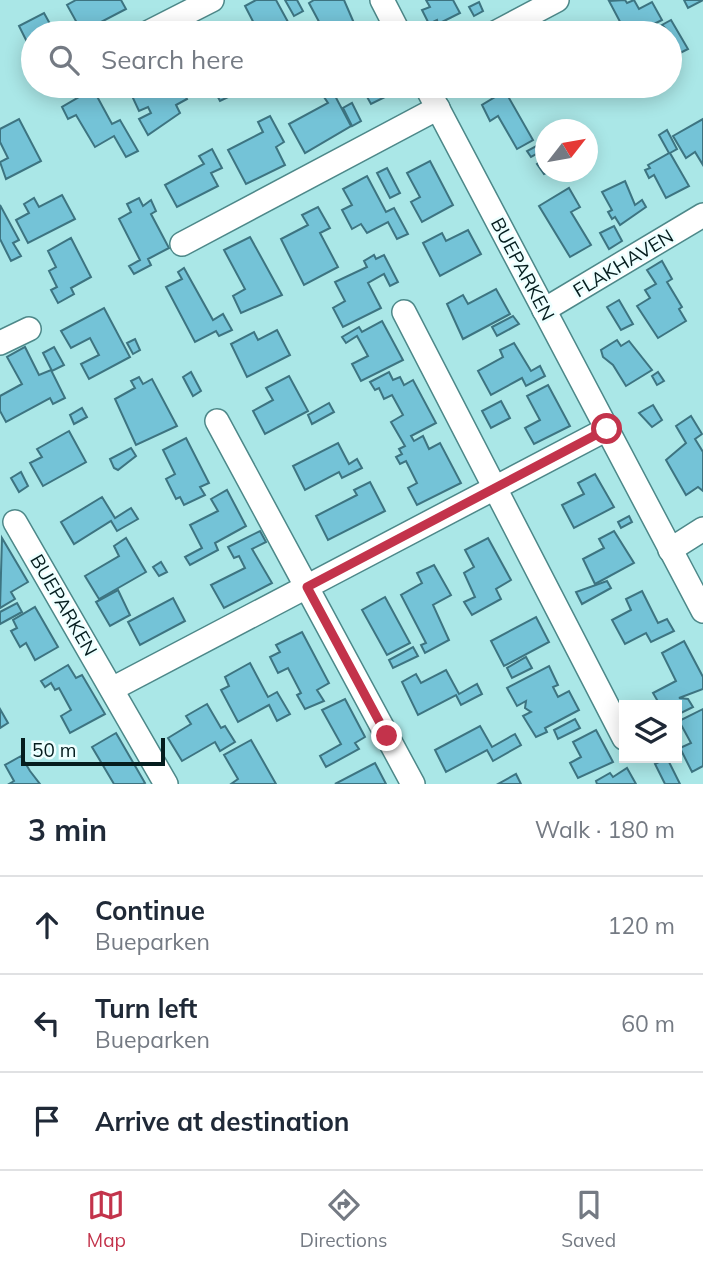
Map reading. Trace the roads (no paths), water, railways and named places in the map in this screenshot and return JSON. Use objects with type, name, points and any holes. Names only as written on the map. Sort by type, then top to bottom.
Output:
[{"type":"street","points":[[171,21],[212,0]]},
{"type":"street","points":[[382,0],[393,21]]},
{"type":"street","points":[[518,21],[557,0]]},
{"type":"street","name":"BUEPARKEN","points":[[433,98],[703,611]]},
{"type":"street","points":[[182,244],[438,108]]},
{"type":"street","name":"FLAKHAVEN","points":[[544,310],[703,215]]},
{"type":"street","points":[[404,312],[619,728]]},
{"type":"street","points":[[0,343],[29,329]]},
{"type":"street","points":[[217,421],[413,784]]},
{"type":"street","points":[[112,689],[607,429]]},
{"type":"street","name":"BUEPARKEN","points":[[15,522],[166,784]]},
{"type":"street","points":[[670,550],[703,529]]}]
